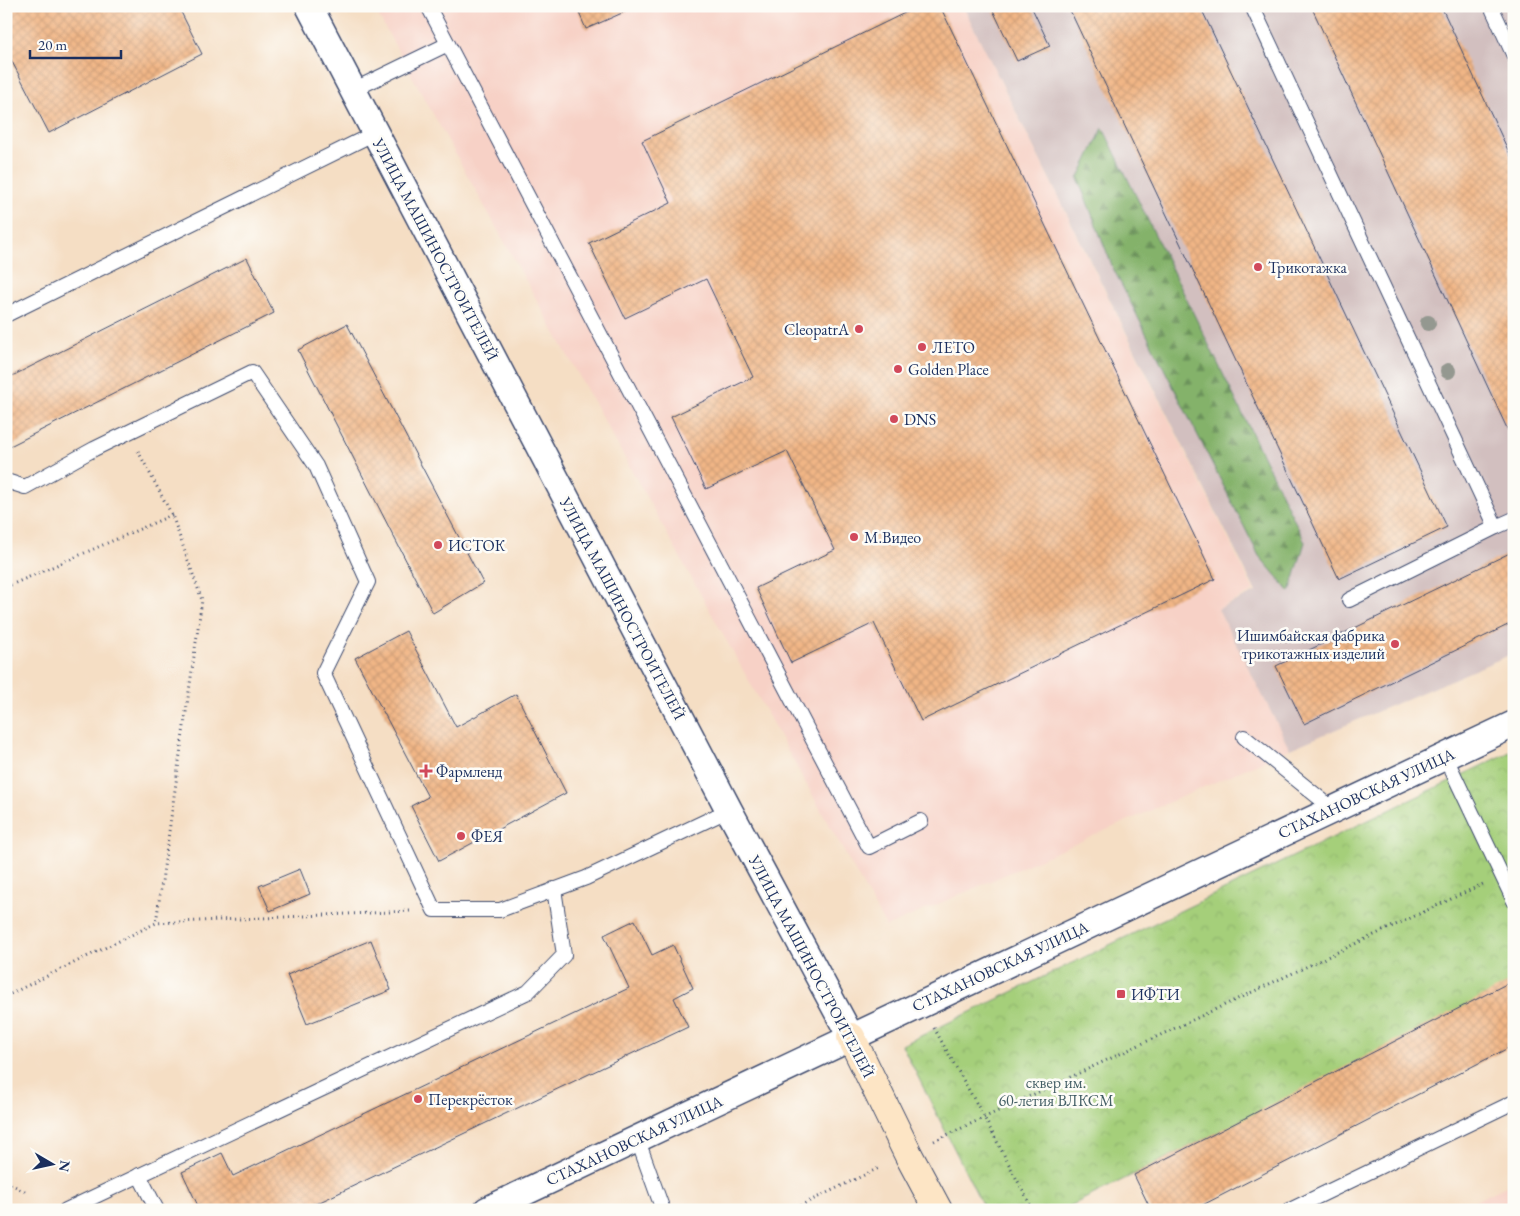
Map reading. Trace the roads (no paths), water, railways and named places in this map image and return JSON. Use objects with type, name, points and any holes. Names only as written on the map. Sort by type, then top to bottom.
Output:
[{"type":"street","name":"УЛИЦА МАШИНОСТРОИТЕЛЕЙ","points":[[309,6],[728,810],[851,1036],[908,1154],[938,1210]]},
{"type":"street","name":"СТАХАНОВСКАЯ УЛИЦА","points":[[487,1210],[851,1036],[1514,724]]},
{"type":"lane","points":[[428,6],[869,847],[921,821]]},
{"type":"lane","points":[[1252,6],[1496,527]]},
{"type":"lane","points":[[1491,6],[1514,56]]},
{"type":"lane","points":[[352,90],[448,44]]},
{"type":"lane","points":[[6,315],[375,133]]},
{"type":"lane","points":[[6,481],[25,487],[94,448],[252,372],[316,466],[368,582],[323,673],[434,910],[500,910],[586,878],[728,810]]},
{"type":"lane","points":[[1349,600],[1514,519]]},
{"type":"lane","points":[[1244,737],[1334,809]]},
{"type":"lane","points":[[1445,756],[1514,901]]},
{"type":"lane","points":[[66,1210],[528,992],[564,955],[554,889]]},
{"type":"lane","points":[[1290,1210],[1514,1102]]},
{"type":"lane","points":[[637,1138],[663,1210]]},
{"type":"lane","points":[[139,1175],[157,1210]]},
{"type":"place","name":"Трикотажка","points":[[1258,267]]},
{"type":"place","name":"CleopatrA","points":[[859,329]]},
{"type":"place","name":"ЛЕТО","points":[[922,347]]},
{"type":"place","name":"Golden Place","points":[[898,369]]},
{"type":"place","name":"DNS","points":[[894,419]]},
{"type":"place","name":"М.Видео","points":[[854,537]]},
{"type":"place","name":"ИСТОК","points":[[438,545]]},
{"type":"place","name":"Ишимбайская фабрика трикотажных изделий","points":[[1395,644]]},
{"type":"place","name":"Фармленд","points":[[426,771]]},
{"type":"place","name":"ФЕЯ","points":[[461,836]]},
{"type":"place","name":"ИФТИ","points":[[1121,994]]},
{"type":"place","name":"Перекрёсток","points":[[418,1099]]},
{"type":"park label","name":"сквер им. 60-летия ВЛКСМ","points":[[1056,1091]]}]
